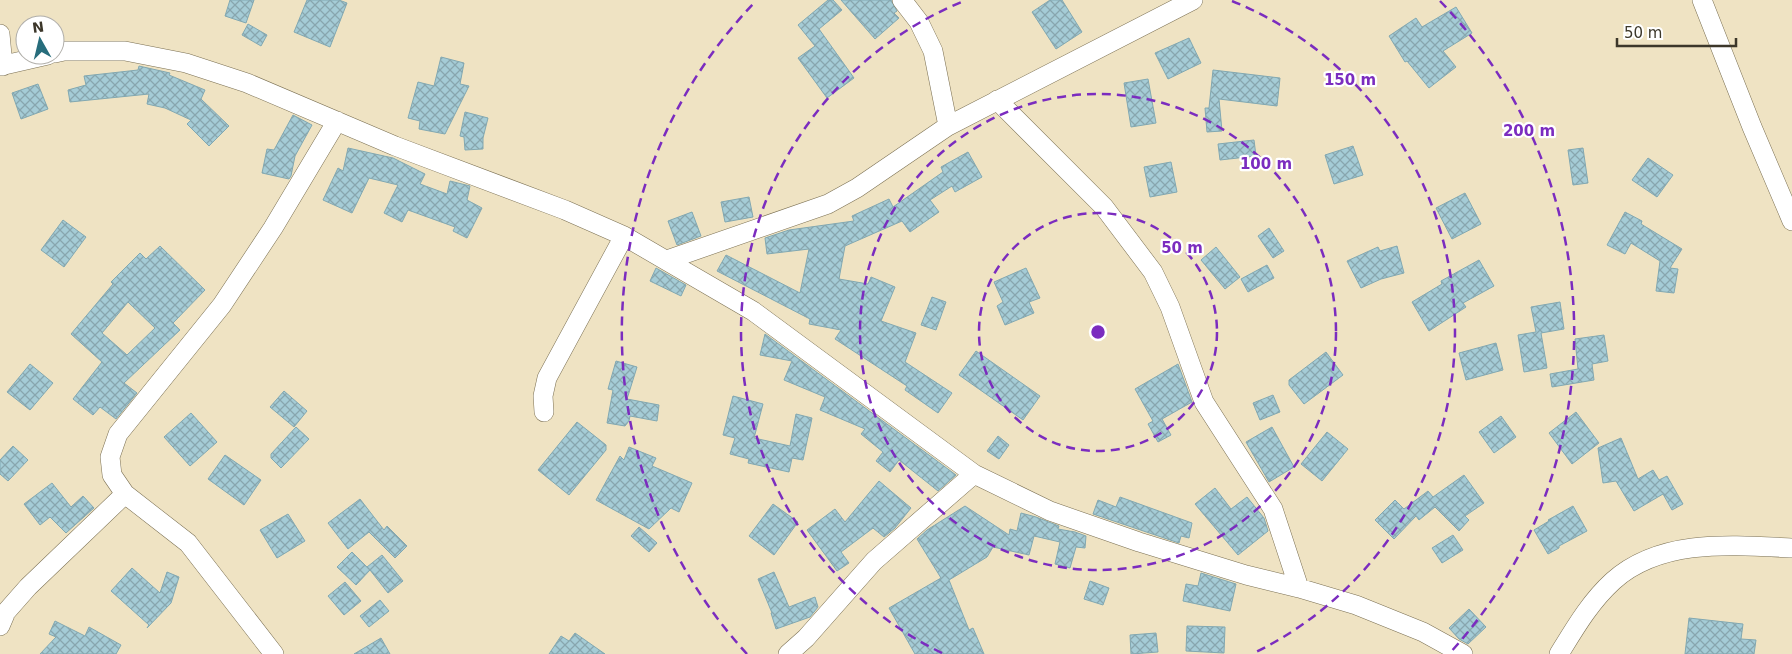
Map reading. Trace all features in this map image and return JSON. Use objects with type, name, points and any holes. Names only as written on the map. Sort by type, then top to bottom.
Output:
[{"type":"street","points":[[902,0],[919,22],[932,51],[948,126]]},
{"type":"street","points":[[667,260],[828,204],[857,188],[948,126],[1193,0]]},
{"type":"street","points":[[1702,0],[1752,127],[1792,221]]},
{"type":"street","points":[[0,34],[1,66],[15,63]]},
{"type":"street","points":[[65,51],[125,51],[186,63],[247,82],[395,146],[565,210],[624,236],[753,311],[974,474],[1050,511],[1104,530],[1237,572],[1356,605],[1423,632],[1463,654]]},
{"type":"street","points":[[997,100],[1104,207],[1153,272],[1170,308],[1204,402],[1273,509],[1299,588]]},
{"type":"street","points":[[274,654],[188,543],[125,494],[112,475],[110,457],[118,434],[222,305],[272,228],[337,121]]},
{"type":"street","points":[[544,412],[543,396],[547,378],[624,236]]},
{"type":"street","points":[[788,654],[806,638],[874,561],[974,474]]},
{"type":"street","points":[[0,626],[6,612],[28,586],[125,494]]},
{"type":"street","points":[[1559,654],[1585,612],[1614,580],[1642,561],[1680,550],[1731,545],[1792,548]]},
{"type":"building","points":[[230,0],[254,0],[246,23],[225,16]]},
{"type":"building","points":[[307,0],[339,0],[347,3],[330,47],[294,32]]},
{"type":"building","points":[[828,0],[833,0],[842,10],[819,29],[854,78],[827,98],[798,58],[815,46],[798,25]]},
{"type":"building","points":[[841,0],[891,0],[897,11],[894,13],[899,18],[875,39]]},
{"type":"building","points":[[1050,0],[1062,0],[1082,32],[1056,49],[1032,12]]},
{"type":"building","points":[[1456,7],[1472,33],[1443,51],[1456,67],[1429,88],[1407,61],[1405,62],[1389,36],[1416,18],[1422,27]]},
{"type":"building","points":[[248,24],[267,35],[261,46],[242,35]]},
{"type":"building","points":[[1189,38],[1201,63],[1168,79],[1155,53]]},
{"type":"building","points":[[441,57],[464,63],[460,84],[469,86],[445,134],[419,129],[420,121],[408,118],[418,82],[434,86]]},
{"type":"building","points":[[139,66],[170,73],[169,75],[205,90],[201,99],[229,126],[209,146],[187,124],[191,120],[165,108],[147,104],[149,94],[70,102],[68,90],[86,85],[84,76],[138,70]]},
{"type":"building","points":[[1213,70],[1280,78],[1277,106],[1219,99],[1222,131],[1207,132],[1205,108],[1209,108]]},
{"type":"building","points":[[1148,79],[1156,123],[1131,127],[1124,83]]},
{"type":"building","points":[[38,84],[48,109],[21,119],[12,93]]},
{"type":"building","points":[[465,112],[488,118],[483,138],[483,149],[465,150],[464,137],[460,136]]},
{"type":"building","points":[[293,115],[312,125],[295,156],[291,176],[289,179],[262,173],[267,149],[274,150]]},
{"type":"building","points":[[1254,140],[1256,156],[1220,160],[1218,144]]},
{"type":"building","points":[[1353,146],[1363,175],[1334,184],[1325,155]]},
{"type":"building","points":[[348,148],[393,158],[425,174],[420,184],[447,194],[450,181],[470,186],[467,200],[482,208],[467,238],[453,231],[455,227],[408,210],[402,222],[384,213],[398,185],[369,178],[352,213],[323,200],[338,168],[343,171]]},
{"type":"building","points":[[1583,148],[1588,183],[1573,185],[1568,150]]},
{"type":"building","points":[[968,152],[982,177],[955,192],[952,186],[930,200],[939,212],[910,232],[902,221],[845,246],[839,279],[868,284],[871,277],[895,287],[881,321],[916,333],[905,362],[952,393],[938,413],[905,390],[907,386],[835,339],[841,330],[809,324],[810,319],[717,271],[726,255],[800,293],[809,249],[767,254],[765,238],[789,230],[854,221],[852,216],[889,199],[893,207],[943,172],[941,167]]},
{"type":"building","points":[[1648,158],[1673,175],[1657,197],[1632,180]]},
{"type":"building","points":[[1171,162],[1177,192],[1150,197],[1144,167]]},
{"type":"building","points":[[1465,193],[1481,224],[1452,239],[1436,208]]},
{"type":"building","points":[[749,197],[753,217],[725,222],[721,202]]},
{"type":"building","points":[[692,212],[701,236],[677,245],[668,221]]},
{"type":"building","points":[[1625,212],[1642,221],[1641,224],[1682,249],[1670,268],[1678,269],[1674,293],[1656,291],[1660,261],[1631,243],[1625,254],[1607,245]]},
{"type":"building","points":[[63,220],[86,237],[64,267],[41,250]]},
{"type":"building","points":[[1269,228],[1284,251],[1273,258],[1258,236]]},
{"type":"building","points":[[160,246],[205,290],[173,323],[180,330],[124,383],[137,393],[116,419],[100,407],[93,415],[73,399],[102,362],[71,334],[113,284],[111,282],[140,253],[146,259]],"holes":[[[128,302],[155,328],[127,355],[102,333]]]},
{"type":"building","points":[[1397,246],[1404,273],[1381,279],[1361,288],[1347,261],[1378,247],[1380,251]]},
{"type":"building","points":[[1216,247],[1240,277],[1225,289],[1201,260]]},
{"type":"building","points":[[1479,260],[1494,286],[1463,303],[1466,307],[1429,331],[1412,302],[1442,284],[1441,281]]},
{"type":"building","points":[[1267,265],[1274,278],[1248,292],[1241,279]]},
{"type":"building","points":[[656,268],[686,285],[681,296],[650,281]]},
{"type":"building","points":[[1026,268],[1040,298],[1029,302],[1034,313],[1005,325],[997,306],[1003,302],[994,282]]},
{"type":"building","points":[[932,297],[946,302],[936,330],[921,325]]},
{"type":"building","points":[[1560,302],[1564,329],[1541,333],[1547,368],[1524,372],[1518,335],[1536,332],[1531,307]]},
{"type":"building","points":[[765,334],[956,475],[938,491],[899,460],[890,472],[876,461],[883,452],[861,434],[865,429],[820,410],[825,397],[784,380],[792,361],[760,355]]},
{"type":"building","points":[[1604,335],[1608,361],[1592,364],[1594,380],[1552,387],[1550,374],[1578,369],[1575,339]]},
{"type":"building","points":[[1496,343],[1503,370],[1466,380],[1459,353]]},
{"type":"building","points":[[976,351],[1040,396],[1023,420],[959,375]]},
{"type":"building","points":[[1326,352],[1343,375],[1304,404],[1289,385],[1289,380]]},
{"type":"building","points":[[616,361],[637,367],[627,399],[659,405],[657,421],[630,416],[625,426],[607,423],[613,390],[608,389]]},
{"type":"building","points":[[30,364],[53,383],[30,410],[7,392]]},
{"type":"building","points":[[1178,364],[1192,402],[1162,419],[1171,435],[1158,442],[1148,424],[1153,421],[1135,389]]},
{"type":"building","points":[[284,391],[307,411],[294,427],[270,407]]},
{"type":"building","points":[[1273,395],[1280,412],[1260,420],[1253,403]]},
{"type":"building","points":[[733,396],[763,404],[754,438],[790,446],[796,414],[812,418],[803,460],[792,458],[789,472],[748,463],[749,459],[730,454],[735,438],[723,435]]},
{"type":"building","points":[[1576,412],[1599,443],[1572,464],[1549,433]]},
{"type":"building","points":[[191,413],[217,442],[190,466],[164,437]]},
{"type":"building","points":[[1501,416],[1516,437],[1494,453],[1479,432]]},
{"type":"building","points":[[577,422],[606,445],[606,450],[569,495],[538,470]]},
{"type":"building","points":[[296,427],[309,439],[281,468],[271,458],[271,454]]},
{"type":"building","points":[[1272,427],[1294,467],[1269,482],[1246,442]]},
{"type":"building","points":[[1327,432],[1348,449],[1322,481],[1301,464]]},
{"type":"building","points":[[998,436],[1009,445],[999,459],[987,451]]},
{"type":"building","points":[[1621,438],[1638,479],[1653,470],[1659,480],[1667,476],[1683,504],[1672,510],[1663,494],[1634,511],[1616,481],[1603,483],[1598,448]]},
{"type":"building","points":[[13,446],[28,460],[8,481],[0,474],[0,460]]},
{"type":"building","points":[[629,447],[656,458],[652,466],[692,483],[679,512],[671,508],[649,529],[596,500],[620,456],[624,460]]},
{"type":"building","points":[[225,455],[261,480],[244,505],[208,479]]},
{"type":"building","points":[[1464,475],[1484,503],[1465,516],[1469,520],[1459,531],[1435,507],[1419,520],[1416,516],[1394,539],[1375,520],[1395,500],[1404,509],[1428,491],[1433,497]]},
{"type":"building","points":[[879,481],[911,508],[895,528],[884,537],[873,528],[841,552],[849,563],[837,571],[807,530],[835,509],[845,522]]},
{"type":"building","points":[[52,483],[71,507],[83,496],[94,508],[66,533],[50,517],[40,525],[24,504]]},
{"type":"building","points":[[1215,488],[1231,509],[1247,497],[1264,518],[1268,531],[1238,555],[1195,504]]},
{"type":"building","points":[[1120,497],[1192,523],[1189,538],[1181,536],[1179,543],[1093,514],[1098,500],[1116,507]]},
{"type":"building","points":[[360,499],[384,530],[387,526],[407,546],[395,558],[369,532],[348,549],[328,523]]},
{"type":"building","points":[[773,504],[798,522],[774,555],[749,536]]},
{"type":"building","points":[[965,506],[1009,535],[1010,529],[1017,531],[1021,513],[1036,517],[1059,526],[1058,529],[1086,536],[1085,548],[1076,547],[1070,568],[1055,564],[1060,542],[1034,536],[1029,555],[993,547],[987,557],[949,580],[969,630],[973,628],[984,654],[915,654],[889,608],[941,578],[917,539],[927,530]]},
{"type":"building","points":[[1573,506],[1587,531],[1548,554],[1534,530]]},
{"type":"building","points":[[288,514],[305,541],[277,558],[260,530]]},
{"type":"building","points":[[639,527],[657,543],[649,552],[631,536]]},
{"type":"building","points":[[1453,535],[1463,550],[1442,563],[1432,548]]},
{"type":"building","points":[[352,552],[367,567],[382,555],[403,581],[388,593],[370,570],[356,585],[337,567]]},
{"type":"building","points":[[132,568],[160,593],[167,572],[179,577],[171,603],[147,628],[149,625],[111,591]]},
{"type":"building","points":[[774,572],[789,607],[815,597],[818,607],[810,617],[776,629],[772,613],[758,579]]},
{"type":"building","points":[[1201,573],[1236,584],[1230,611],[1183,601],[1186,584],[1198,586]]},
{"type":"building","points":[[1090,581],[1109,588],[1103,605],[1084,599]]},
{"type":"building","points":[[345,582],[361,601],[344,615],[328,596]]},
{"type":"building","points":[[380,600],[389,611],[369,627],[360,616]]},
{"type":"building","points":[[1469,609],[1486,627],[1468,644],[1459,639],[1449,628]]},
{"type":"building","points":[[1689,618],[1743,624],[1741,639],[1756,640],[1754,654],[1685,654]]},
{"type":"building","points":[[55,621],[85,636],[89,627],[121,645],[116,654],[40,654],[56,637],[49,634]]},
{"type":"building","points":[[1187,626],[1225,627],[1224,653],[1186,651]]},
{"type":"building","points":[[575,633],[605,654],[549,654],[561,636],[569,641]]},
{"type":"building","points":[[1156,633],[1158,652],[1131,654],[1130,635]]},
{"type":"building","points":[[381,638],[390,654],[354,654]]}]
